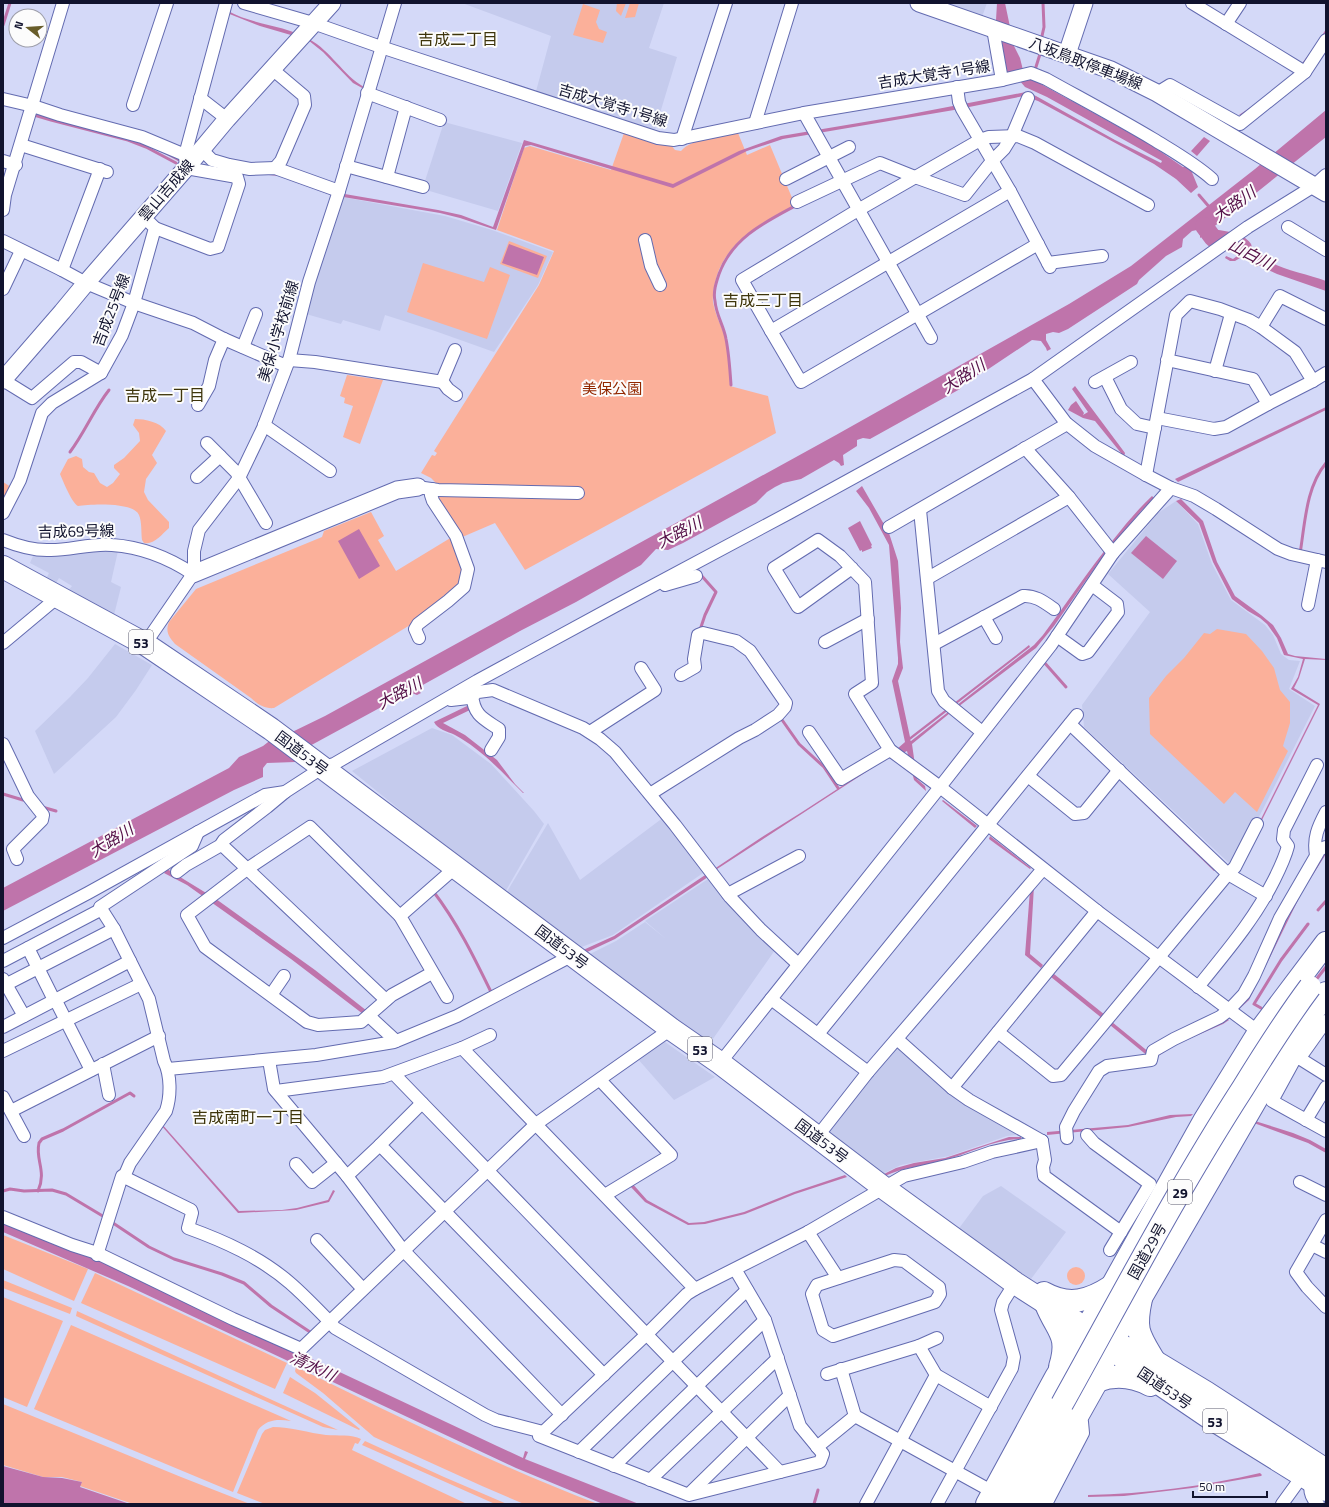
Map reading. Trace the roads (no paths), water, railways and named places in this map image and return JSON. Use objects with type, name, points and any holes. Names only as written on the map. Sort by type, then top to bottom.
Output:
[{"type":"highway","name":"国道53号","points":[[3,567],[145,644],[271,729],[884,1188],[1015,1283],[1110,1344],[1126,1361],[1207,1416],[1317,1479]]},
{"type":"highway","points":[[994,1499],[1056,1377],[1112,1286],[1204,1121],[1259,1032],[1326,943]]},
{"type":"highway","name":"国道29号","points":[[994,1499],[1069,1411],[1144,1256],[1212,1136],[1288,1016],[1321,994],[1326,966]]},
{"type":"highway","points":[[994,1499],[1084,1350],[1090,1342],[1110,1344],[1142,1296],[1226,1150],[1293,1055],[1321,994]]},
{"type":"highway","points":[[978,1256],[1055,1299],[1072,1302],[1097,1296],[1112,1286]]},
{"type":"highway","points":[[1142,1296],[1137,1317],[1138,1325],[1145,1346],[1156,1362]]},
{"type":"highway","points":[[1046,1303],[1052,1320],[1062,1334],[1064,1340],[1064,1353],[1056,1377]]},
{"type":"highway","name":"国道53号","points":[[1110,1344],[1134,1350],[1207,1393],[1317,1479]]},
{"type":"highway","name":"29","points":[[1028,1504],[1069,1411],[1097,1381],[1110,1344]]},
{"type":"highway","points":[[1097,1381],[1113,1377],[1127,1377],[1140,1380],[1207,1416]]},
{"type":"street","points":[[3,210],[4,194],[16,165],[63,3]]},
{"type":"street","points":[[133,105],[167,3]]},
{"type":"street","points":[[186,162],[200,98],[226,3]]},
{"type":"street","name":"吉成大覚寺1号線","points":[[244,3],[313,23],[380,47],[658,138],[674,140],[804,113],[1002,80],[1001,31]]},
{"type":"street","name":"雲山吉成線","points":[[3,380],[86,283],[149,223],[186,162],[201,149],[332,3]]},
{"type":"street","name":"美保小学校前線","points":[[193,574],[194,551],[199,530],[239,476],[264,425],[288,363],[309,282],[339,191],[394,3]]},
{"type":"street","points":[[682,139],[726,3]]},
{"type":"street","points":[[755,124],[792,3]]},
{"type":"street","name":"八坂鳥取停車場線","points":[[919,3],[1111,70],[1157,93],[1252,149],[1317,183]]},
{"type":"street","points":[[1067,54],[1084,3]]},
{"type":"street","points":[[1192,3],[1305,72]]},
{"type":"street","points":[[1226,24],[1240,3]]},
{"type":"street","points":[[1157,93],[1170,85],[1240,124],[1305,72],[1326,40]]},
{"type":"street","points":[[272,70],[304,96],[305,105],[281,161],[275,168]]},
{"type":"street","points":[[1002,80],[1031,73],[1046,79],[1175,152],[1196,165],[1212,179]]},
{"type":"street","points":[[957,87],[959,102],[1010,191],[1049,265],[1102,256]]},
{"type":"street","points":[[367,93],[440,120]]},
{"type":"street","points":[[200,98],[227,119]]},
{"type":"street","points":[[797,202],[880,163],[965,195],[992,161],[1004,150],[1012,136],[1028,98]]},
{"type":"street","points":[[3,99],[142,137],[186,162],[237,177],[239,184],[218,247],[210,249],[149,223]]},
{"type":"street","points":[[387,177],[406,107]]},
{"type":"street","points":[[804,113],[931,338]]},
{"type":"street","points":[[1038,244],[801,382],[742,280],[915,177],[980,140],[989,137],[1018,136],[1035,143],[1148,205]]},
{"type":"street","points":[[22,145],[104,171],[62,270]]},
{"type":"street","points":[[786,179],[849,147]]},
{"type":"street","points":[[201,149],[212,160],[250,168],[275,168],[339,191]]},
{"type":"street","points":[[3,161],[16,165]]},
{"type":"street","points":[[346,166],[423,187]]},
{"type":"street","points":[[177,872],[192,861],[223,844],[224,840],[320,766],[334,764],[443,701],[1034,379],[1248,227],[1317,183]]},
{"type":"street","points":[[771,331],[1010,191]]},
{"type":"street","name":"吉成25号線","points":[[32,398],[74,362],[81,362],[101,373],[122,335],[134,303],[149,223]]},
{"type":"street","points":[[1288,227],[1326,250]]},
{"type":"street","points":[[645,240],[651,266],[660,285]]},
{"type":"street","points":[[3,241],[86,283],[134,303],[193,323],[242,347],[288,363],[315,362],[443,382],[456,395]]},
{"type":"street","points":[[3,289],[21,250]]},
{"type":"street","points":[[1261,327],[1280,296],[1326,320]]},
{"type":"street","points":[[1146,475],[1176,315],[1190,301],[1249,320],[1261,327],[1295,352],[1313,380]]},
{"type":"street","points":[[242,347],[256,314]]},
{"type":"street","points":[[1216,370],[1231,314]]},
{"type":"street","points":[[198,405],[209,386],[216,360],[224,339]]},
{"type":"street","points":[[443,382],[445,373],[455,350]]},
{"type":"street","points":[[1167,360],[1253,379],[1268,404]]},
{"type":"street","points":[[1131,362],[1100,380],[1121,409],[1137,424],[1156,423],[1214,429],[1226,427],[1326,373]]},
{"type":"street","points":[[3,513],[20,480],[40,416],[52,403],[101,373]]},
{"type":"street","points":[[1034,379],[1067,424],[1095,446],[1171,488],[1194,496],[1216,508],[1278,549],[1291,554],[1322,561],[1308,605]]},
{"type":"street","points":[[3,380],[36,401],[44,412]]},
{"type":"street","points":[[890,527],[1067,424]]},
{"type":"street","points":[[264,425],[330,471]]},
{"type":"street","points":[[207,443],[239,476],[266,523]]},
{"type":"street","points":[[1025,448],[1069,497],[1113,553]]},
{"type":"street","points":[[197,477],[220,456]]},
{"type":"street","points":[[419,638],[415,629],[418,624],[464,587],[468,569],[456,536],[433,501],[431,495],[425,488]]},
{"type":"street","points":[[145,644],[193,574],[397,490],[425,488],[438,490],[578,493]]},
{"type":"street","points":[[720,1064],[940,787],[1057,636],[1113,553],[1171,488]]},
{"type":"street","points":[[928,578],[1069,497]]},
{"type":"street","points":[[920,510],[928,578],[938,691],[941,696],[982,732]]},
{"type":"street","name":"吉成69号線","points":[[3,540],[20,546],[51,550],[111,545],[132,548],[153,554],[179,565],[193,574]]},
{"type":"street","points":[[852,568],[798,607],[774,568],[818,540],[840,556],[852,568],[865,582],[872,683],[855,694],[890,750],[940,787],[1097,911],[1198,987],[1259,1032],[1326,1075]]},
{"type":"street","points":[[653,586],[662,586],[696,576]]},
{"type":"street","points":[[1057,636],[1082,654],[1088,652],[1118,612],[1117,604],[1092,585]]},
{"type":"street","points":[[934,644],[1023,596],[1029,595],[1036,597],[1054,609]]},
{"type":"street","points":[[3,643],[58,597]]},
{"type":"street","points":[[984,617],[996,638]]},
{"type":"street","points":[[826,642],[868,619]]},
{"type":"street","points":[[650,794],[778,715],[786,704],[750,651],[736,641],[703,633],[698,635],[694,659],[695,667],[681,675]]},
{"type":"street","points":[[590,732],[655,690],[640,668]]},
{"type":"street","points":[[443,701],[468,698],[472,695],[487,690],[493,690],[564,719],[590,732],[615,752],[650,794],[728,894],[761,930],[798,964]]},
{"type":"street","points":[[472,695],[474,707],[479,716],[499,729],[499,738],[491,750]]},
{"type":"street","points":[[818,1034],[1074,720],[1119,770],[1228,874],[1266,896]]},
{"type":"street","points":[[809,732],[841,778],[890,750]]},
{"type":"street","points":[[3,744],[28,796],[43,815],[42,820],[11,852]]},
{"type":"street","points":[[1198,987],[1245,929],[1266,896],[1286,855],[1288,846],[1283,838],[1284,830],[1318,765]]},
{"type":"street","points":[[1028,776],[1075,814],[1084,813],[1119,770]]},
{"type":"street","points":[[3,938],[265,795],[285,792]]},
{"type":"street","points":[[1316,855],[1314,846],[1316,833],[1326,812]]},
{"type":"street","points":[[998,1032],[1053,1076],[1061,1075],[1235,867],[1257,824]]},
{"type":"street","points":[[432,973],[386,1000],[361,1022],[318,1025],[307,1022],[205,947],[187,915],[247,869],[310,827],[400,916],[447,997]]},
{"type":"street","points":[[97,1254],[122,1176],[124,1177],[130,1163],[168,1106],[168,1069],[164,1061],[149,999],[114,929],[100,907],[192,846],[198,832]]},
{"type":"street","points":[[223,844],[225,848],[386,1000]]},
{"type":"street","points":[[1067,1138],[1066,1127],[1099,1071],[1107,1066],[1151,1060],[1153,1051],[1174,1039],[1208,1024],[1229,1010],[1244,994],[1280,918],[1316,855],[1320,849],[1326,847]]},
{"type":"street","points":[[728,894],[799,856]]},
{"type":"street","points":[[400,916],[456,867]]},
{"type":"street","points":[[817,1137],[868,1072],[1043,869]]},
{"type":"street","points":[[3,961],[102,909]]},
{"type":"street","points":[[952,1088],[1097,911]]},
{"type":"street","points":[[24,1016],[4,983],[38,968],[114,929]]},
{"type":"street","points":[[28,948],[91,1070]]},
{"type":"street","points":[[168,1069],[316,1055],[396,1041],[457,1016],[573,955]]},
{"type":"street","points":[[3,1027],[130,961]]},
{"type":"street","points":[[270,995],[284,976]]},
{"type":"street","points":[[3,1051],[142,984]]},
{"type":"street","points":[[771,999],[868,1072]]},
{"type":"street","points":[[369,1016],[396,1041]]},
{"type":"street","points":[[1326,1021],[1293,1055],[1272,1101],[1326,1131]]},
{"type":"street","points":[[3,1217],[97,1254],[300,1350],[536,1124],[672,1029]]},
{"type":"street","points":[[3,1030],[7,1032],[15,1046]]},
{"type":"street","points":[[276,1091],[375,1078],[394,1074],[462,1048],[490,1035]]},
{"type":"street","points":[[11,1111],[159,1036]]},
{"type":"street","points":[[897,1039],[952,1088],[969,1100],[1042,1142]]},
{"type":"street","points":[[462,1048],[695,1289]]},
{"type":"street","points":[[269,1060],[274,1089],[336,1162],[403,1250],[562,1415]]},
{"type":"street","points":[[103,1064],[111,1081],[109,1095]]},
{"type":"street","points":[[394,1074],[747,1436],[780,1472]]},
{"type":"street","points":[[600,1080],[671,1155],[605,1195]]},
{"type":"street","points":[[1306,1120],[1326,1087]]},
{"type":"street","points":[[3,1097],[24,1136]]},
{"type":"street","points":[[347,1176],[422,1103]]},
{"type":"street","points":[[1087,1135],[1094,1143],[1150,1184],[1110,1250]]},
{"type":"street","points":[[735,1269],[765,1320],[800,1426],[822,1454],[820,1462],[695,1497],[539,1436],[687,1294],[695,1289],[808,1232],[904,1176],[963,1162],[992,1152],[1042,1142]]},
{"type":"street","points":[[1042,1142],[1045,1160],[1043,1167],[1044,1176],[1121,1232]]},
{"type":"street","points":[[380,1145],[604,1375]]},
{"type":"street","points":[[296,1164],[312,1182],[336,1162]]},
{"type":"street","points":[[124,1177],[191,1210],[192,1213],[188,1228],[229,1244],[266,1265],[290,1283],[335,1328],[485,1415],[496,1420],[543,1432]]},
{"type":"street","points":[[1300,1182],[1326,1195]]},
{"type":"street","points":[[1326,1220],[1296,1272],[1307,1287],[1326,1307]]},
{"type":"street","points":[[808,1232],[838,1278]]},
{"type":"street","points":[[317,1240],[363,1289]]},
{"type":"street","points":[[1312,1245],[1326,1252]]},
{"type":"street","points":[[894,1260],[904,1261],[934,1282],[940,1290],[938,1297],[932,1304],[833,1336],[823,1330],[812,1294],[817,1285],[838,1278],[894,1260]]},
{"type":"street","points":[[937,1504],[1006,1380],[1013,1363],[1014,1357],[1012,1347],[1001,1310],[1003,1302],[1015,1283]]},
{"type":"street","points":[[578,1452],[747,1290]]},
{"type":"street","points":[[614,1466],[765,1320]]},
{"type":"street","points":[[827,1374],[919,1346],[937,1338]]},
{"type":"street","points":[[919,1346],[936,1375],[991,1407]]},
{"type":"street","points":[[650,1480],[778,1358]]},
{"type":"street","points":[[841,1369],[855,1416],[955,1471],[994,1499]]},
{"type":"street","points":[[866,1504],[936,1375]]},
{"type":"street","points":[[695,1497],[747,1436],[790,1395]]},
{"type":"street","points":[[1046,1504],[1083,1433],[1082,1422],[1069,1411]]},
{"type":"street","points":[[817,1447],[855,1416]]},
{"type":"street","points":[[1282,1504],[1317,1479]]},
{"type":"street","points":[[1317,1479],[1310,1489],[1311,1496],[1318,1504]]},
{"type":"water","points":[[997,3],[1005,3],[1014,46],[1020,58],[1023,70],[1030,78],[1148,143],[1183,167],[1188,167],[1191,170],[1198,187],[1191,193],[1176,179],[1154,164],[1038,101],[1024,96],[954,110],[783,139],[747,151],[673,188],[531,145],[525,146],[496,230],[440,213],[331,195],[279,176],[242,175],[196,166],[178,161],[143,142],[3,103],[3,100],[133,135],[149,141],[179,158],[194,163],[241,172],[281,174],[333,192],[461,215],[493,227],[524,140],[673,184],[739,151],[781,136],[906,115],[1026,92],[1161,163],[1162,161],[1047,97],[1025,87],[1019,80],[1006,75],[996,20]]},
{"type":"water","points":[[228,11],[238,16],[300,34],[309,39],[324,50],[350,76],[364,87],[364,89],[353,83],[323,52],[308,40],[260,26],[227,13]]},
{"type":"water","points":[[1326,29],[1326,38],[1308,62],[1246,115],[1239,115],[1289,77],[1306,58]]},
{"type":"water","name":"大路川","points":[[1326,110],[1326,137],[1211,229],[1215,239],[1212,240],[1204,235],[1200,238],[1197,230],[1192,231],[1183,239],[1182,247],[1166,256],[1139,280],[1137,284],[1068,329],[1059,333],[1053,332],[1046,334],[1046,340],[1051,349],[1047,351],[1041,341],[1032,340],[987,370],[963,383],[960,389],[870,439],[863,438],[857,440],[857,446],[843,455],[844,465],[841,466],[834,460],[801,479],[783,483],[775,487],[767,492],[756,503],[683,543],[668,550],[656,549],[641,565],[421,686],[419,691],[421,693],[417,695],[409,692],[306,748],[299,759],[295,762],[267,763],[263,768],[263,777],[234,790],[3,911],[3,888],[229,768],[239,757],[263,746],[272,739],[288,734],[325,716],[836,435],[1069,304],[1131,266],[1255,169]],"holes":[[[130,828],[135,829],[131,835],[122,841],[121,835]]]},
{"type":"water","points":[[1204,137],[1210,141],[1197,156],[1191,151]]},
{"type":"water","points":[[1241,237],[1242,241],[1261,253],[1274,264],[1326,281],[1326,291],[1277,274],[1258,265],[1257,267],[1241,256],[1235,261],[1230,261],[1225,258],[1226,256],[1233,259],[1237,256],[1240,248],[1237,248],[1232,244]]},
{"type":"water","points":[[509,244],[544,257],[537,275],[502,263]]},
{"type":"water","points":[[1075,386],[1125,453],[1124,457],[1120,455],[1121,453],[1095,421],[1083,418],[1068,410],[1076,401],[1084,413],[1083,415],[1088,412],[1072,389]]},
{"type":"water","points":[[1326,407],[1326,410],[1178,482],[1175,479]]},
{"type":"water","points":[[862,486],[889,533],[898,561],[901,608],[900,642],[903,668],[898,681],[910,737],[1029,645],[1030,647],[910,740],[911,741],[1034,645],[1122,529],[1152,496],[1154,498],[1123,532],[1096,566],[1054,626],[1036,648],[950,713],[912,744],[917,779],[925,786],[926,791],[914,780],[907,751],[903,753],[897,749],[905,742],[892,681],[898,664],[898,658],[889,545],[869,508],[856,491]]},
{"type":"water","points":[[1181,499],[1203,521],[1217,562],[1235,596],[1273,625],[1288,654],[1326,659],[1305,659],[1294,688],[1320,704],[1261,822],[1260,821],[1318,705],[1291,689],[1298,677],[1303,659],[1284,655],[1277,638],[1267,624],[1232,599],[1213,562],[1199,523],[1176,501]]},
{"type":"water","points":[[860,521],[872,545],[872,548],[862,552],[862,550],[860,551],[848,528]]},
{"type":"water","points":[[359,529],[380,566],[359,579],[338,541]]},
{"type":"water","points":[[1146,536],[1177,561],[1163,579],[1131,553]]},
{"type":"water","points":[[467,706],[472,709],[443,723],[465,735],[497,760],[515,784],[524,793],[491,761],[474,747],[455,735],[440,729],[434,722]]},
{"type":"water","points":[[885,758],[886,759],[714,871],[708,877],[615,939],[583,954],[581,951],[614,936],[759,839]]},
{"type":"water","points":[[1137,794],[1216,870],[1214,871],[1135,795]]},
{"type":"water","points":[[943,800],[977,826],[975,828],[942,801]]},
{"type":"water","points":[[990,836],[1031,868],[1030,869],[989,839]]},
{"type":"water","points":[[1326,849],[1326,854],[1302,892],[1249,1000],[1238,1010],[1235,1007],[1298,891]]},
{"type":"water","points":[[167,869],[216,899],[315,970],[367,1011],[363,1014],[291,959],[187,885],[164,873]]},
{"type":"water","points":[[1034,886],[1030,954],[1043,965],[1041,968],[1025,955],[1030,890]]},
{"type":"water","points":[[1054,974],[1105,1015],[1103,1019],[1051,977]]},
{"type":"water","points":[[1225,1017],[1229,1020],[1223,1024],[1175,1045],[1155,1058],[1149,1057],[1110,1025],[1112,1022],[1150,1053]]},
{"type":"water","points":[[1193,1114],[1191,1116],[1176,1117],[1128,1127],[1047,1135],[1047,1132],[1128,1125],[1170,1115]]},
{"type":"water","points":[[1255,1121],[1310,1140],[1326,1149],[1326,1153],[1308,1143],[1254,1123]]},
{"type":"water","points":[[161,1123],[239,1211],[282,1210],[297,1208],[328,1200],[333,1190],[335,1191],[329,1202],[296,1210],[238,1213],[160,1124]]},
{"type":"water","points":[[1009,1137],[1021,1137],[1021,1139],[1001,1141],[937,1162],[885,1176],[882,1175],[896,1168],[914,1163],[945,1158]]},
{"type":"water","points":[[845,1175],[847,1177],[795,1194],[745,1214],[705,1224],[688,1225],[645,1202],[629,1185],[631,1182],[647,1200],[689,1223],[704,1222],[744,1212],[794,1192]]},
{"type":"water","name":"清水川","points":[[3,1219],[89,1254],[523,1458],[525,1451],[528,1452],[525,1459],[639,1504],[603,1504],[516,1468],[128,1286],[3,1232]]},
{"type":"water","points":[[3,1466],[43,1477],[62,1478],[82,1482],[80,1487],[130,1504],[3,1504]]},
{"type":"water","points":[[1260,1473],[1262,1475],[1261,1476],[1192,1488],[1124,1496],[1088,1497],[1088,1495],[1131,1493],[1218,1482]]},
{"type":"waterway","points":[[3,25],[10,3]]},
{"type":"waterway","points":[[1042,36],[1044,27],[1043,3]]},
{"type":"waterway","points":[[1035,70],[1040,54]]},
{"type":"waterway","points":[[34,115],[128,140],[146,147],[176,163]]},
{"type":"waterway","name":"大路川","points":[[1199,195],[1211,209]]},
{"type":"waterway","points":[[731,385],[726,339],[714,298],[719,274],[732,250],[751,232],[797,205]]},
{"type":"waterway","name":"山白川","points":[[1204,226],[1213,238],[1236,242],[1243,248]]},
{"type":"waterway","points":[[70,452],[109,390]]},
{"type":"waterway","points":[[1300,554],[1310,494],[1319,473],[1326,463]]},
{"type":"waterway","points":[[700,574],[716,592],[705,615],[700,630]]},
{"type":"waterway","points":[[1043,661],[1066,687]]},
{"type":"waterway","points":[[780,717],[799,744],[824,767],[838,788]]},
{"type":"waterway","points":[[3,794],[23,800],[27,799]]},
{"type":"waterway","points":[[42,807],[56,811]]},
{"type":"waterway","points":[[433,891],[458,928],[492,994]]},
{"type":"waterway","points":[[1318,910],[1326,901]]},
{"type":"waterway","points":[[1261,1008],[1254,1004],[1281,960],[1308,924]]},
{"type":"waterway","points":[[1315,981],[1326,967]]},
{"type":"waterway","points":[[38,1191],[41,1177],[38,1149],[39,1143],[42,1139],[63,1130],[130,1093],[134,1096]]},
{"type":"waterway","points":[[3,1191],[10,1189],[24,1191],[52,1190],[66,1194],[106,1218]]},
{"type":"waterway","points":[[110,1221],[149,1247],[174,1259],[222,1274],[244,1283],[271,1306],[313,1334]]},
{"type":"waterway","points":[[814,1504],[818,1490]]},
{"type":"district","name":"吉成二丁目","points":[[458,39]]},
{"type":"district","name":"吉成三丁目","points":[[763,300]]},
{"type":"district","name":"吉成一丁目","points":[[165,395]]},
{"type":"district","name":"吉成南町一丁目","points":[[248,1117]]},
{"type":"park label","name":"美保公園","points":[[612,388]]}]
